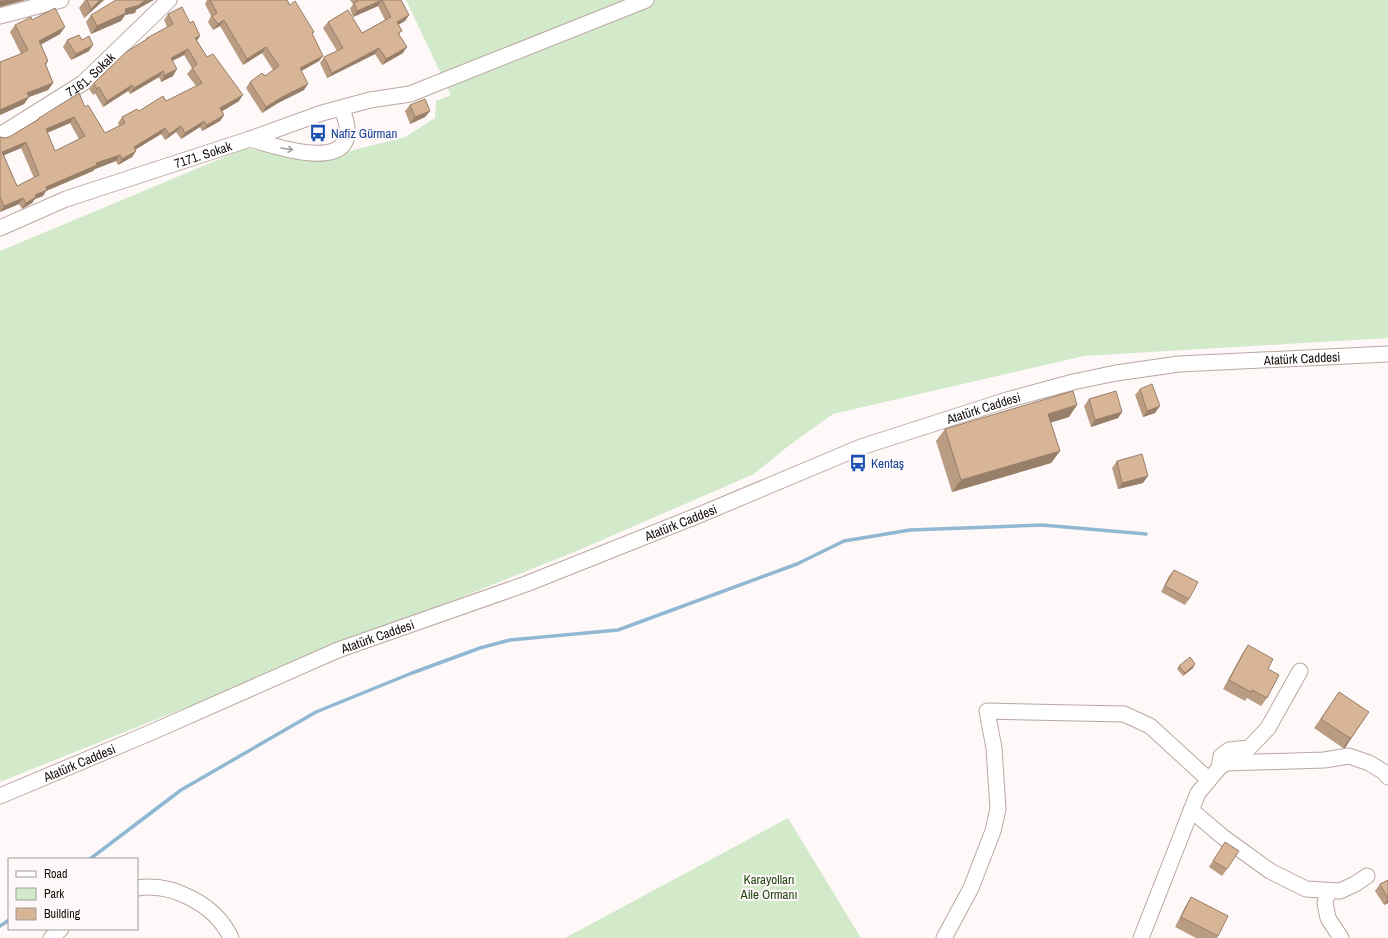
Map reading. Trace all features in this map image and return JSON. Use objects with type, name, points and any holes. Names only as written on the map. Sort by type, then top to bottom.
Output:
[{"type":"street","points":[[0,16],[62,0]]},
{"type":"street","name":"7161. Sokak","points":[[0,135],[83,84],[169,0]]},
{"type":"street","name":"7171. Sokak","points":[[0,228],[66,199],[250,139],[322,113],[370,100],[410,94],[646,0]]},
{"type":"street","points":[[250,139],[280,148],[315,154],[329,152],[341,146],[347,137],[348,130],[342,108]]},
{"type":"street","name":"Atatürk Caddesi","points":[[0,796],[338,650],[526,584],[704,513],[861,447],[1000,402],[1072,382],[1116,373],[1179,364],[1388,354]]},
{"type":"street","points":[[1219,768],[1221,756],[1229,750],[1249,748],[1268,728],[1300,671]]},
{"type":"street","points":[[944,938],[971,888],[993,831],[998,809],[994,748],[987,711],[1124,714],[1150,726],[1209,780]]},
{"type":"street","points":[[1144,937],[1198,793],[1219,768],[1226,763],[1324,760],[1349,756],[1369,763],[1384,772],[1388,777]]},
{"type":"street","points":[[1191,810],[1223,837],[1270,871],[1306,889],[1340,891],[1367,876]]},
{"type":"street","points":[[138,888],[145,886],[166,888],[201,904],[217,918],[231,938]]},
{"type":"street","points":[[1328,891],[1325,904],[1328,918],[1340,938]]},
{"type":"street","points":[[51,938],[60,930]]},
{"type":"green space","points":[[406,0],[1388,0],[1388,338],[1084,356],[833,414],[787,447],[754,474],[579,550],[0,782],[0,251],[246,148],[310,161],[405,137],[435,118],[436,101],[451,95]]},
{"type":"green space","name":"Karayolları Aile Ormanı","points":[[788,818],[861,938],[565,938]]},
{"type":"building","points":[[87,0],[100,0],[91,9]]},
{"type":"building","points":[[116,0],[146,0],[140,5],[125,9],[126,13],[97,26],[91,15]]},
{"type":"building","points":[[210,0],[287,0],[290,5],[295,1],[314,32],[312,33],[323,56],[300,68],[308,84],[266,107],[250,82],[262,73],[265,76],[279,66],[266,47],[247,59],[224,20],[218,24],[212,16],[217,13]]},
{"type":"building","points":[[358,0],[382,0],[357,11],[354,3]]},
{"type":"building","points":[[382,0],[401,0],[409,15],[397,22],[402,31],[398,33],[407,47],[386,59],[379,48],[332,73],[324,57],[343,48],[328,22],[348,10],[362,33],[391,17]]},
{"type":"building","points":[[182,7],[190,23],[193,21],[200,36],[195,38],[207,57],[213,54],[243,95],[220,108],[224,115],[207,125],[204,121],[185,133],[181,126],[169,134],[165,128],[134,147],[136,151],[122,159],[120,155],[96,163],[97,165],[46,187],[47,190],[35,195],[36,197],[26,203],[23,198],[4,206],[0,197],[0,137],[9,137],[79,93],[85,107],[88,105],[105,133],[125,123],[122,117],[137,109],[139,111],[163,96],[166,101],[202,83],[192,68],[197,64],[188,49],[171,58],[177,69],[165,75],[163,71],[134,88],[132,85],[107,101],[99,87],[97,89],[94,83],[126,52],[147,38],[173,24],[168,14]],"holes":[[[74,117],[85,136],[55,151],[46,129]],[[26,142],[39,175],[17,186],[2,152]]]},
{"type":"building","points":[[55,8],[65,27],[39,41],[48,61],[45,63],[53,83],[27,93],[29,97],[0,110],[0,62],[28,50],[15,25],[31,17],[32,20]]},
{"type":"building","points":[[79,35],[82,40],[89,36],[93,45],[76,54],[67,40]]},
{"type":"building","points":[[425,99],[430,111],[415,117],[410,105]]},
{"type":"building","points":[[1152,384],[1160,406],[1147,411],[1140,389]]},
{"type":"building","points":[[1073,391],[1077,405],[1048,414],[1060,451],[961,480],[945,429]]},
{"type":"building","points":[[1116,391],[1122,412],[1095,420],[1089,399]]},
{"type":"building","points":[[1142,454],[1148,476],[1122,483],[1117,461]]},
{"type":"building","points":[[1174,570],[1198,582],[1189,599],[1165,586]]},
{"type":"building","points":[[1248,645],[1273,659],[1268,669],[1279,675],[1267,698],[1252,690],[1251,692],[1229,680]]},
{"type":"building","points":[[1190,657],[1195,664],[1185,673],[1179,666]]},
{"type":"building","points":[[1339,692],[1369,712],[1351,738],[1321,719]]},
{"type":"building","points":[[1225,842],[1239,851],[1227,869],[1213,861]]},
{"type":"building","points":[[1388,880],[1388,899],[1380,884]]},
{"type":"building","points":[[1191,897],[1228,916],[1218,936],[1181,917]]},
{"type":"waterway","points":[[91,858],[181,790],[316,712],[412,673],[480,648],[510,640],[618,630],[797,564],[844,541],[910,530],[1042,525],[1146,534]]},
{"type":"waterway","points":[[0,926],[8,921]]},
{"type":"place","name":"Nafiz Gürman","points":[[318,133]]},
{"type":"place","name":"Kentaş","points":[[858,463]]}]
